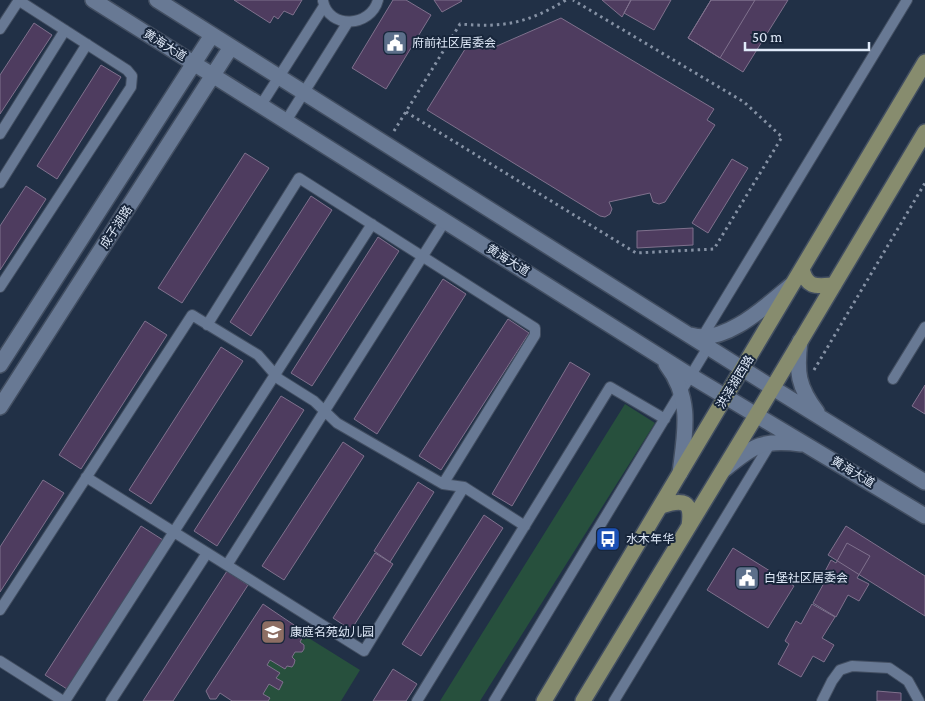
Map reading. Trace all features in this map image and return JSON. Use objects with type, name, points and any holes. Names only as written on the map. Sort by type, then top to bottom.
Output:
[{"type":"main road","name":"洪泽湖西路","points":[[544,701],[925,62]]},
{"type":"main road","points":[[583,701],[925,132]]},
{"type":"main road","points":[[799,275],[815,286],[834,284]]},
{"type":"main road","points":[[661,506],[676,501],[688,506],[691,514],[689,526]]},
{"type":"street","name":"黄海大道","points":[[93,0],[691,376],[925,516]]},
{"type":"street","points":[[157,0],[684,332],[704,342],[772,388],[925,482]]},
{"type":"street","name":"成子湖路","points":[[0,365],[212,35]]},
{"type":"street","name":"成子湖路","points":[[0,407],[231,47]]},
{"type":"street","points":[[704,342],[713,335],[736,326],[757,313],[799,275]]},
{"type":"street","points":[[800,341],[798,372],[802,390],[823,419]]},
{"type":"street","points":[[661,357],[675,376],[682,390],[686,425],[680,474]]},
{"type":"street","points":[[722,471],[757,445],[771,442],[808,445]]},
{"type":"lane","points":[[0,29],[18,0],[127,70],[132,76],[130,87],[0,287]]},
{"type":"lane","points":[[261,105],[324,3],[331,14],[338,20],[357,22],[366,18],[372,12],[378,0]]},
{"type":"lane","points":[[494,701],[691,376],[704,342],[907,0]]},
{"type":"lane","points":[[286,121],[348,22]]},
{"type":"lane","points":[[0,134],[65,30]]},
{"type":"lane","points":[[0,182],[87,44]]},
{"type":"lane","points":[[208,325],[299,178],[535,328],[535,336],[443,484]]},
{"type":"lane","points":[[228,566],[445,221]]},
{"type":"lane","points":[[0,661],[64,701],[175,533],[372,224]]},
{"type":"lane","points":[[0,610],[192,315],[258,355],[276,376],[314,401],[337,423],[443,484],[464,488],[525,526]]},
{"type":"lane","points":[[894,379],[925,327]]},
{"type":"lane","points":[[417,701],[610,387],[665,419]]},
{"type":"lane","points":[[614,701],[780,428]]},
{"type":"lane","points":[[86,477],[364,651],[464,488]]},
{"type":"lane","points":[[111,701],[207,553]]},
{"type":"lane","points":[[822,701],[840,670],[852,666],[889,668],[908,681],[919,701]]},
{"type":"path","points":[[386,144],[460,24],[503,26],[543,14],[566,0]]},
{"type":"path","points":[[406,112],[636,253],[714,249],[782,137],[744,102],[573,0]]},
{"type":"path","points":[[802,390],[925,183]]},
{"type":"green space","points":[[625,404],[655,423],[480,701],[440,701]]},
{"type":"green space","points":[[291,627],[360,670],[341,701],[244,701]]},
{"type":"building","points":[[234,0],[302,0],[293,15],[284,11],[278,19],[274,16],[270,23]]},
{"type":"building","points":[[393,0],[406,0],[431,15],[386,89],[352,68]]},
{"type":"building","points":[[434,0],[461,0],[462,1],[442,12]]},
{"type":"building","points":[[602,0],[631,0],[622,17]]},
{"type":"building","points":[[631,0],[671,0],[654,30],[624,13]]},
{"type":"building","points":[[711,0],[788,0],[743,72],[688,38]]},
{"type":"building","points":[[711,0],[755,0],[720,58],[688,38]]},
{"type":"building","points":[[561,18],[714,109],[707,120],[715,125],[665,202],[659,204],[653,202],[650,193],[609,202],[612,209],[610,214],[605,217],[600,216],[427,110],[472,38],[490,49]]},
{"type":"building","points":[[34,23],[52,35],[0,114],[0,75]]},
{"type":"building","points":[[101,65],[121,77],[57,179],[37,166]]},
{"type":"building","points":[[245,153],[269,168],[182,303],[158,288]]},
{"type":"building","points":[[732,159],[748,168],[708,233],[692,223]]},
{"type":"building","points":[[26,186],[46,199],[0,270],[0,226]]},
{"type":"building","points":[[311,196],[332,210],[251,336],[230,322]]},
{"type":"building","points":[[693,228],[693,245],[637,248],[637,231]]},
{"type":"building","points":[[378,237],[399,251],[312,386],[291,373]]},
{"type":"building","points":[[443,279],[466,294],[377,434],[354,419]]},
{"type":"building","points":[[508,319],[529,333],[441,470],[419,456]]},
{"type":"building","points":[[145,321],[167,335],[81,469],[59,455]]},
{"type":"building","points":[[221,347],[243,361],[151,504],[129,490]]},
{"type":"building","points":[[570,362],[590,374],[512,506],[492,494]]},
{"type":"building","points":[[925,385],[925,414],[912,406]]},
{"type":"building","points":[[281,396],[304,410],[217,546],[194,531]]},
{"type":"building","points":[[343,442],[364,456],[284,580],[262,566]]},
{"type":"building","points":[[43,480],[64,493],[0,592],[0,547]]},
{"type":"building","points":[[418,482],[434,492],[390,562],[374,551]]},
{"type":"building","points":[[484,515],[503,528],[421,656],[402,644]]},
{"type":"building","points":[[141,526],[163,540],[67,689],[45,675]]},
{"type":"building","points":[[846,526],[925,576],[925,616],[828,555]]},
{"type":"building","points":[[847,543],[870,556],[857,578],[869,584],[859,601],[848,595],[836,617],[813,603],[824,583],[820,581],[831,560],[836,563]]},
{"type":"building","points":[[733,548],[794,586],[768,628],[707,590]]},
{"type":"building","points":[[375,553],[393,564],[351,630],[333,618]]},
{"type":"building","points":[[227,571],[248,585],[173,701],[143,701]]},
{"type":"building","points":[[263,604],[297,627],[294,633],[302,638],[300,642],[304,645],[304,649],[302,652],[295,652],[292,657],[295,660],[292,667],[287,666],[285,669],[270,660],[267,665],[280,673],[276,678],[283,682],[279,690],[269,684],[263,694],[270,698],[268,701],[232,701],[220,693],[216,699],[210,699],[206,691]]},
{"type":"building","points":[[812,604],[835,617],[822,638],[834,645],[824,662],[813,656],[801,677],[778,664],[789,644],[785,641],[796,621],[801,624]]},
{"type":"building","points":[[393,669],[417,684],[406,701],[373,701]]},
{"type":"building","points":[[877,691],[901,693],[901,701],[877,701]]},
{"type":"place","name":"府前社区居委会","points":[[395,43]]},
{"type":"place","name":"水木年华","points":[[608,539]]},
{"type":"place","name":"白堡社区居委会","points":[[747,578]]},
{"type":"place","name":"康庭名苑幼儿园","points":[[273,632]]}]
